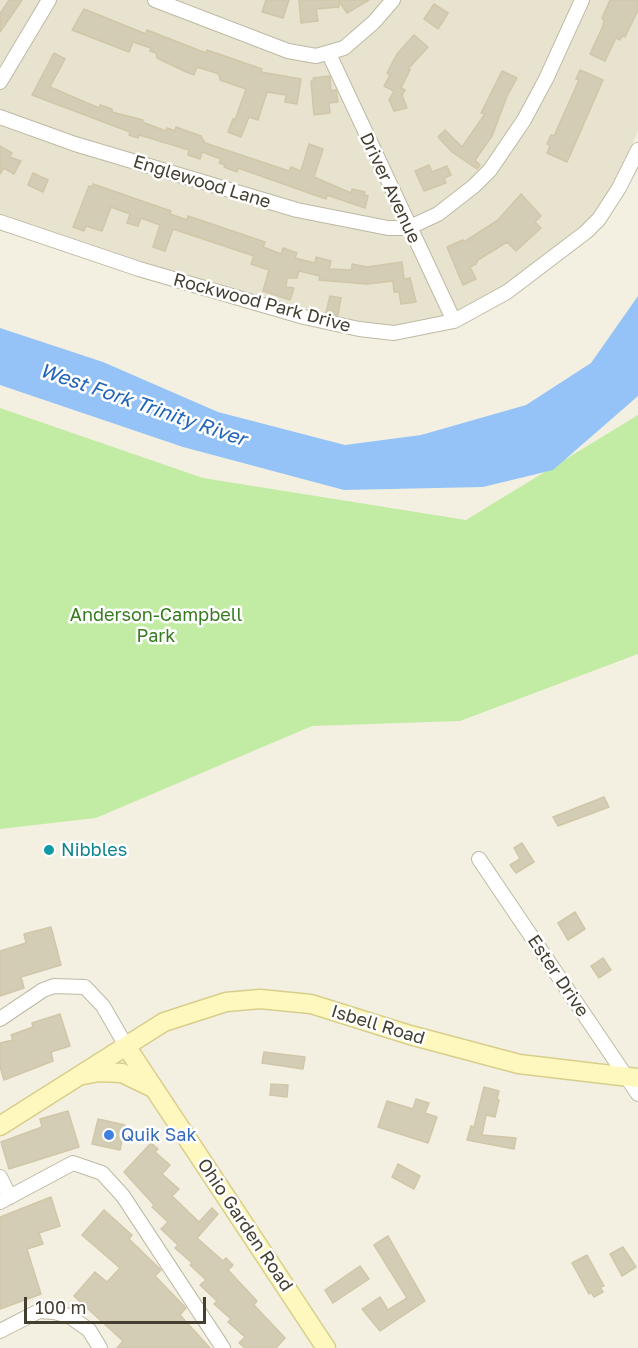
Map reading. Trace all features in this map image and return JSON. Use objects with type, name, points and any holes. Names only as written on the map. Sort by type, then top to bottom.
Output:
[{"type":"street","points":[[0,82],[49,0]]},
{"type":"street","points":[[155,0],[288,51],[316,56],[344,48],[374,22],[393,0]]},
{"type":"street","points":[[408,228],[438,214],[474,186],[490,170],[524,120],[546,79],[582,0]]},
{"type":"street","name":"Driver Avenue","points":[[329,54],[408,228],[454,321]]},
{"type":"street","name":"Englewood Lane","points":[[0,117],[75,144],[297,210],[388,228],[408,228]]},
{"type":"street","name":"Rockwood Park Drive","points":[[0,222],[139,269],[315,320],[394,333],[454,321],[507,292],[586,232],[599,219],[620,188],[638,150]]},
{"type":"street","name":"Ester Drive","points":[[479,859],[635,1083]]},
{"type":"street","points":[[0,1019],[43,990],[54,986],[85,987],[103,1006],[126,1046],[0,1126]]},
{"type":"street","name":"Isbell Road","points":[[126,1046],[164,1022],[197,1009],[226,1002],[260,999],[311,1004],[410,1035],[519,1064],[635,1083]]},
{"type":"street","name":"Ohio Garden Road","points":[[126,1046],[326,1348]]},
{"type":"street","points":[[79,1076],[99,1072],[122,1073],[153,1088]]},
{"type":"street","points":[[0,1178],[5,1200],[73,1163],[88,1166],[102,1173],[123,1196],[223,1348]]},
{"type":"street","points":[[0,1331],[39,1311],[54,1312],[69,1316],[89,1330],[100,1348]]},
{"type":"shaded area","points":[[0,0],[638,0],[638,131],[599,219],[507,292],[454,321],[394,333],[304,317],[0,221]]},
{"type":"green space","name":"Anderson-Campbell Park","points":[[0,408],[203,478],[466,520],[638,415],[638,654],[460,721],[312,726],[96,818],[0,829]]},
{"type":"water","name":"West Fork Trinity River","points":[[638,296],[638,396],[553,470],[483,487],[344,490],[183,447],[0,385],[0,328],[103,362],[218,412],[345,445],[421,435],[526,405],[591,363]]},
{"type":"building","points":[[9,0],[22,0],[0,32],[0,14]]},
{"type":"building","points":[[266,0],[289,0],[283,18],[262,12]]},
{"type":"building","points":[[299,0],[369,0],[347,13],[339,1],[339,7],[316,9],[318,21],[301,23]]},
{"type":"building","points":[[610,0],[638,0],[638,10],[625,37],[622,36],[620,40],[616,38],[605,61],[590,54],[603,26],[602,18]]},
{"type":"building","points":[[434,4],[448,13],[438,29],[424,19]]},
{"type":"building","points":[[84,9],[146,34],[147,30],[206,53],[207,50],[262,69],[261,72],[301,79],[297,104],[285,102],[286,95],[267,92],[258,120],[249,117],[241,137],[228,132],[233,119],[235,120],[246,89],[220,80],[219,74],[197,67],[194,75],[184,71],[157,58],[156,53],[150,51],[151,48],[133,42],[129,52],[72,30]]},
{"type":"building","points":[[414,35],[428,47],[408,69],[410,70],[401,88],[405,90],[402,95],[407,108],[394,111],[389,100],[394,91],[384,86],[390,75],[387,73],[397,54]]},
{"type":"building","points":[[54,53],[65,59],[50,87],[99,108],[100,105],[112,109],[112,112],[143,120],[142,122],[166,131],[167,128],[175,131],[176,127],[201,136],[205,143],[289,171],[291,167],[301,171],[309,144],[323,149],[314,177],[351,193],[352,189],[365,192],[364,195],[368,196],[365,208],[327,195],[326,199],[238,168],[237,172],[219,163],[221,159],[202,152],[200,159],[188,155],[189,150],[139,135],[138,138],[129,135],[130,132],[32,95]]},
{"type":"building","points":[[580,70],[603,80],[567,162],[547,153],[550,146],[547,144],[551,135],[554,136],[579,80],[576,79]]},
{"type":"building","points":[[502,71],[517,78],[507,96],[492,136],[475,160],[480,165],[477,169],[452,152],[438,137],[445,130],[462,147],[485,114],[481,113]]},
{"type":"building","points":[[330,76],[331,91],[336,90],[338,102],[329,103],[330,113],[314,115],[311,81],[314,82],[313,78]]},
{"type":"building","points":[[0,146],[12,153],[10,157],[21,161],[14,174],[4,168],[0,174]]},
{"type":"building","points":[[429,165],[432,172],[447,166],[451,175],[444,178],[446,183],[424,191],[415,171]]},
{"type":"building","points":[[33,173],[48,180],[43,192],[28,185]]},
{"type":"building","points":[[93,184],[171,211],[170,214],[187,220],[188,216],[265,242],[263,247],[281,254],[283,248],[297,253],[295,258],[315,263],[316,257],[331,261],[329,269],[352,270],[352,264],[367,267],[402,262],[404,279],[410,278],[416,302],[401,304],[399,292],[394,292],[393,281],[367,284],[319,280],[320,276],[299,271],[297,278],[287,278],[286,287],[294,288],[290,300],[263,291],[269,270],[251,264],[254,256],[173,229],[165,251],[153,247],[160,225],[141,218],[138,226],[127,223],[130,214],[111,207],[102,231],[86,226],[84,231],[73,227],[89,186],[92,187]]},
{"type":"building","points":[[521,194],[541,216],[535,222],[541,228],[516,251],[507,242],[478,260],[470,267],[476,279],[463,285],[447,247],[463,240],[464,242],[498,220]]},
{"type":"building","points":[[330,296],[341,298],[338,315],[326,313]]},
{"type":"building","points":[[604,797],[609,807],[558,826],[553,817]]},
{"type":"building","points":[[522,843],[534,862],[516,873],[510,865],[520,859],[514,848]]},
{"type":"building","points":[[575,912],[585,929],[568,940],[558,923]]},
{"type":"building","points":[[51,927],[61,965],[21,977],[24,988],[0,996],[0,951],[26,943],[24,934]]},
{"type":"building","points":[[603,958],[611,970],[599,978],[591,966]]},
{"type":"building","points":[[60,1014],[70,1046],[51,1052],[53,1061],[4,1080],[0,1067],[0,1043],[13,1040],[11,1035],[33,1027],[32,1023]]},
{"type":"building","points":[[264,1052],[305,1057],[303,1069],[262,1063]]},
{"type":"building","points":[[271,1084],[288,1085],[287,1097],[270,1095]]},
{"type":"building","points":[[484,1087],[499,1091],[497,1099],[499,1100],[495,1117],[486,1115],[482,1135],[516,1138],[514,1149],[467,1140],[471,1126],[474,1127]]},
{"type":"building","points":[[416,1099],[429,1103],[425,1113],[437,1117],[428,1143],[378,1127],[387,1101],[413,1109]]},
{"type":"building","points":[[68,1111],[79,1147],[9,1169],[1,1142],[42,1127],[40,1119]]},
{"type":"building","name":"Quik Sak","points":[[98,1119],[125,1125],[120,1150],[92,1144]]},
{"type":"building","points":[[151,1143],[158,1149],[155,1152],[170,1165],[162,1174],[179,1189],[172,1196],[199,1222],[212,1208],[218,1214],[197,1238],[223,1261],[226,1258],[233,1265],[228,1270],[257,1301],[254,1305],[285,1338],[276,1348],[245,1348],[239,1343],[245,1337],[228,1322],[231,1319],[214,1304],[217,1301],[200,1285],[206,1280],[175,1248],[178,1245],[161,1229],[168,1222],[152,1207],[154,1205],[124,1172]]},
{"type":"building","points":[[398,1164],[420,1176],[414,1189],[392,1177]]},
{"type":"building","points":[[51,1197],[60,1226],[39,1233],[43,1244],[27,1249],[41,1294],[0,1309],[0,1217]]},
{"type":"building","points":[[104,1210],[132,1235],[129,1239],[161,1270],[155,1276],[186,1308],[180,1315],[210,1348],[117,1348],[123,1341],[74,1296],[95,1272],[107,1282],[120,1268],[82,1235]]},
{"type":"building","points":[[388,1236],[425,1301],[380,1331],[362,1309],[380,1297],[388,1310],[407,1298],[374,1245]]},
{"type":"building","points":[[623,1247],[636,1267],[622,1276],[610,1254]]},
{"type":"building","points":[[587,1255],[604,1286],[600,1287],[603,1292],[594,1297],[591,1292],[589,1294],[572,1263]]},
{"type":"building","points":[[360,1266],[369,1279],[333,1303],[325,1290]]},
{"type":"place","name":"Nibbles","points":[[49,850]]},
{"type":"place","name":"Quik Sak","points":[[109,1135]]}]
